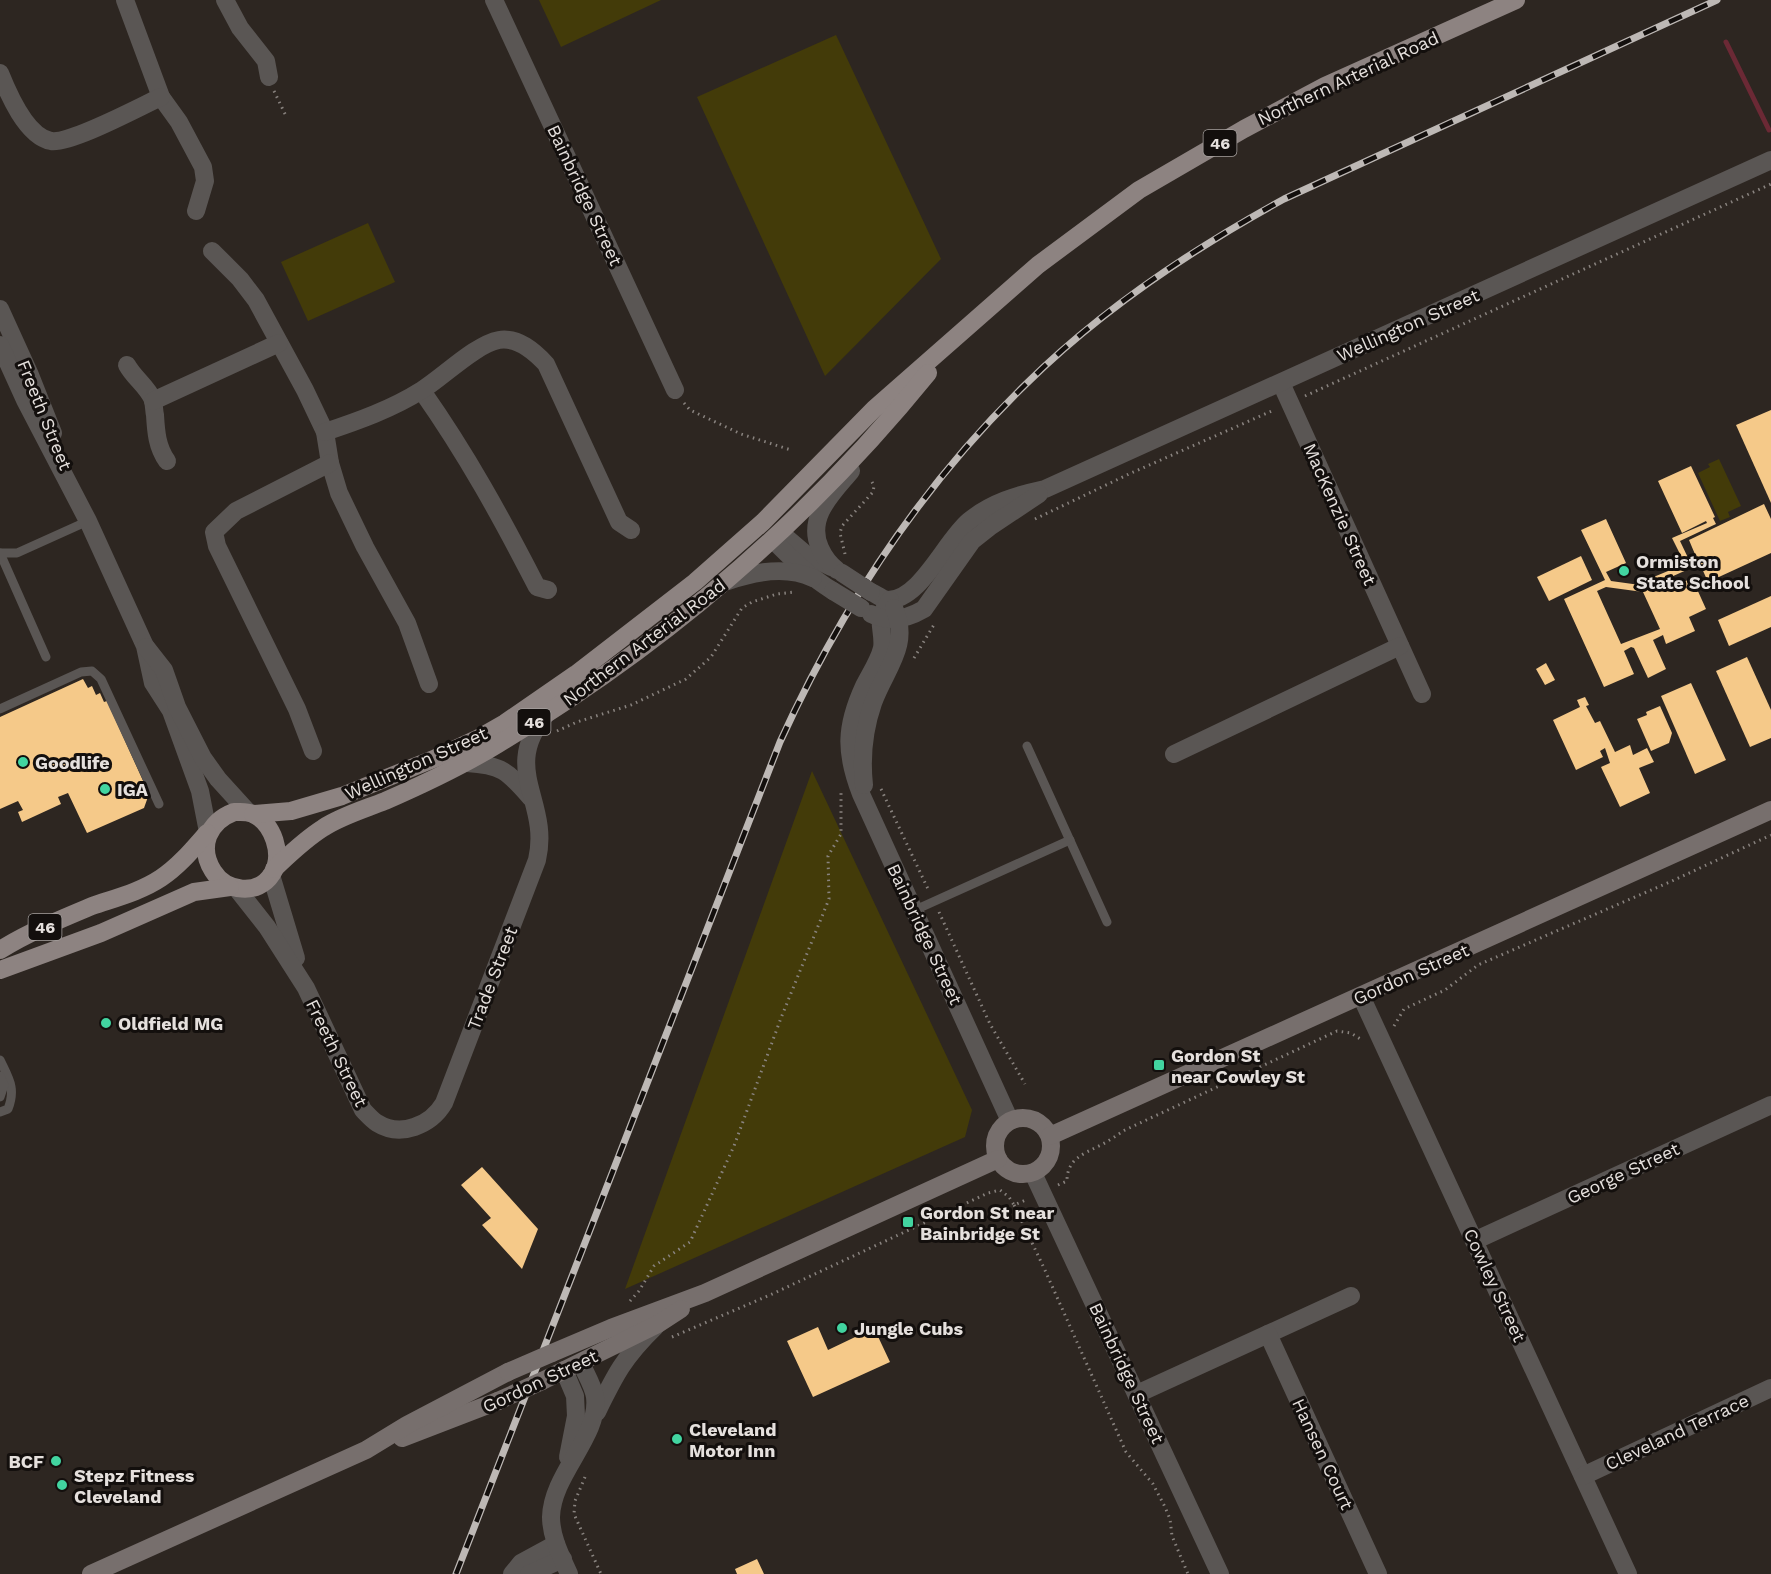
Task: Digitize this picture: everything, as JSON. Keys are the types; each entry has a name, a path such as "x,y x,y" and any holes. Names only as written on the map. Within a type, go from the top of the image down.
{"main road":[{"name":"Northern Arterial Road","path":"763,522 874,409 1038,265 1139,190 1244,129 1325,86 1516,0"},
{"name":"Northern Arterial Road","path":"273,872 301,843 325,826 440,777 467,763 547,713 653,641 728,581 777,537 822,492 913,392 956,339"},
{"path":"763,522 777,537"},
{"name":"Wellington Street","path":"250,813 291,811 342,796 436,758 494,729 567,681 636,628 695,582 763,522"},
{"name":"46","path":"0,950 38,930 140,889 174,868 225,816 234,812 250,813"},
{"path":"250,813 265,824 274,839 277,856 273,872"},
{"path":"208,833 206,850 212,869 225,884 234,888"},
{"name":"46","path":"0,970 101,933 194,892 255,887 273,872"}],"street":[{"path":"125,0 161,98 179,122 203,166 205,181 196,211"},
{"path":"225,0 240,28 266,61 268,77"},
{"name":"Bainbridge Street","path":"495,0 675,390"},
{"path":"0,73 27,125 40,136 51,141 68,139 161,98"},
{"name":"Wellington Street","path":"890,600 906,594 922,582 952,539 977,516 1007,499 1045,489 1771,160"},
{"path":"212,251 240,279 256,300 306,390 325,432 330,463 339,494 407,623 429,684"},
{"name":"Freeth Street","path":"2,318 37,392 88,521 145,646 153,683 171,711 200,790 208,833"},
{"path":"325,432 362,419 422,391 486,345 500,340 514,341 532,350 546,364 619,522 631,530"},
{"path":"153,401 279,344"},
{"name":"Freeth Street","path":"0,345 25,400 88,521"},
{"path":"127,365 132,375 139,380 153,401 160,453 166,461"},
{"name":"MacKenzie Street","path":"1281,383 1422,694"},
{"path":"422,391 457,440 496,506 537,587 548,590"},
{"path":"890,600 871,592 843,569 825,559 819,546 816,525 821,510 913,392"},
{"path":"313,751 297,709 217,546 214,532 236,511 330,463"},
{"name":"Wellington Street","path":"777,537 793,561 813,578 880,618 899,619 913,616 924,609 972,541 991,525 1035,498 1045,489"},
{"path":"777,537 808,556 843,569"},
{"path":"728,581 745,575 777,571 792,572 813,578"},
{"path":"880,618 890,600"},
{"path":"890,600 899,619"},
{"name":"Bainbridge Street","path":"880,618 883,638 881,651 860,696 848,743 852,772 1010,1121"},
{"name":"Bainbridge Street","path":"869,813 862,770 864,740 873,702 896,655 899,619"},
{"name":"Freeth Street","path":"145,646 164,670 177,707 203,758 218,779 250,813"},
{"path":"1174,754 1400,646"},
{"name":"Trade Street","path":"403,1130 431,1119 444,1103 537,860 540,831 526,773 526,751 536,728 547,713"},
{"path":"467,763 485,764 503,770 534,802"},
{"name":"Gordon Street","path":"1050,1136 1771,810"},
{"name":"Freeth Street","path":"273,872 283,918 306,988 363,1110 377,1123 403,1130"},
{"name":"Freeth Street","path":"234,888 267,927 306,988"},
{"name":"Cowley Street","path":"1361,996 1628,1574"},
{"name":"George Street","path":"1474,1241 1771,1105"},
{"path":"1023,1117 1030,1118 1042,1125 1050,1136 1051,1154 1047,1162 1033,1173 1010,1171 998,1159 995,1152 996,1138 1004,1125 1010,1121 1023,1117"},
{"name":"Gordon Street","path":"91,1574 366,1449 508,1372 705,1293 998,1159"},
{"name":"Bainbridge Street","path":"1033,1173 1220,1574"},
{"name":"Gordon Street","path":"366,1449 426,1430 542,1381 658,1324 705,1293"},
{"path":"1137,1394 1351,1296"},
{"path":"563,1559 552,1530 551,1514 567,1468 615,1373 625,1358 658,1324"},
{"name":"Hansen Court","path":"1269,1334 1378,1574"},
{"path":"559,1350 595,1394 596,1409 593,1420"},
{"path":"567,1468 576,1416 572,1366"},
{"name":"Cleveland Terrace","path":"1583,1476 1771,1388"},
{"path":"512,1574 521,1563 563,1559"},
{"path":"529,1574 563,1559"}],"lane":[{"path":"46,657 0,553 17,553 88,521"},
{"path":"0,709 81,672 92,671 101,679 159,804"},
{"path":"1027,746 1107,922"},
{"path":"915,910 1070,840"},
{"path":"0,1060 11,1084 12,1097 8,1109 0,1112"},
{"path":"0,1076 4,1085 0,1098"}],"path":[{"path":"268,77 273,81 271,84 287,118"},
{"path":"1030,522 1129,474 1771,184"},
{"path":"675,390 690,410 741,434 791,450"},
{"path":"843,569 840,533 842,526 873,492 872,482"},
{"path":"552,734 567,726 631,705 680,683 707,662 736,615 747,604 777,594 800,592"},
{"path":"911,662 935,622"},
{"path":"625,1305 639,1291 654,1266 690,1242 734,1146 781,1018 829,899 828,856 841,834 842,802 839,782"},
{"path":"880,784 888,807 990,1024 1025,1084"},
{"path":"1389,1029 1394,1028 1404,1009 1444,990 1478,965 1672,881 1771,835"},
{"path":"1057,1186 1067,1181 1070,1166 1076,1157 1125,1130 1188,1100 1337,1031 1351,1033 1365,1041 1369,1039"},
{"path":"666,1342 689,1329 770,1295 988,1193 1000,1190 1009,1197 1049,1278 1126,1452 1153,1484 1165,1508 1170,1519 1172,1536 1188,1574"},
{"path":"1014,1206 1029,1199"},
{"path":"587,1472 575,1501 574,1514 601,1574"}],"shaded area":[{"path":"539,0 661,0 561,47"},
{"path":"836,35 941,259 825,376 697,97"},
{"path":"368,223 395,282 308,321 281,262"},
{"path":"1719,459 1741,506 1728,512 1730,517 1720,521 1698,473 1710,467 1708,464"},
{"path":"812,771 972,1110 965,1137 625,1289"}],"building":[{"path":"1771,410 1771,503 1736,425"},
{"path":"1691,466 1715,517 1713,518 1716,524 1680,541 1690,562 1697,559 1689,540 1764,504 1771,519 1771,553 1708,582 1700,564 1671,577 1675,586 1692,578 1706,609 1689,617 1695,631 1666,644 1663,635 1653,640 1666,669 1648,678 1634,648 1631,647 1624,651 1634,674 1604,687 1564,599 1605,580 1581,530 1606,519 1626,563 1606,572 1611,581 1640,585 1639,583 1685,564 1672,538 1707,523 1706,521 1682,533 1658,481","holes":["1606,587 1643,592 1660,629 1621,644 1597,591"]},
{"path":"1581,556 1592,580 1549,601 1537,577"},
{"path":"1771,596 1771,627 1729,646 1718,620"},
{"path":"1747,657 1771,710 1771,738 1750,747 1716,671"},
{"path":"1546,663 1555,680 1545,685 1536,669"},
{"path":"83,679 88,688 92,686 96,695 100,693 104,702 107,701 149,794 144,808 87,833 68,793 58,797 61,804 22,822 18,812 23,810 18,801 0,809 0,717"},
{"path":"1691,683 1726,760 1695,774 1661,696"},
{"path":"1585,697 1589,705 1586,706 1595,723 1600,721 1615,752 1630,745 1633,755 1647,748 1654,762 1639,768 1650,793 1620,807 1601,767 1610,763 1605,748 1600,751 1603,757 1576,770 1553,720 1580,707 1577,700"},
{"path":"1660,706 1672,733 1669,743 1651,751 1637,719"},
{"path":"482,1167 538,1229 522,1269 482,1225 491,1218 461,1185"},
{"path":"818,1327 828,1350 874,1328 890,1362 813,1397 787,1341"},
{"path":"757,1559 764,1574 737,1574 735,1569"}],"waterway":[{"path":"1726,42 1769,130"}],"railway":[{"path":"456,1574 780,742 803,693 857,598 886,552 952,464 1026,384 1085,331 1149,282 1215,239 1284,199 1717,0"}],"place":[{"name":"Ormiston State School","path":"1624,571"},
{"name":"Goodlife","path":"23,762"},
{"name":"IGA","path":"105,789"},
{"name":"Oldfield MG","path":"106,1023"},
{"name":"Gordon St near Cowley St","path":"1159,1065"},
{"name":"Gordon St near Bainbridge St","path":"908,1222"},
{"name":"Jungle Cubs","path":"842,1328"},
{"name":"Cleveland Motor Inn","path":"677,1439"},
{"name":"BCF","path":"56,1461"},
{"name":"Stepz Fitness Cleveland","path":"62,1485"}]}
